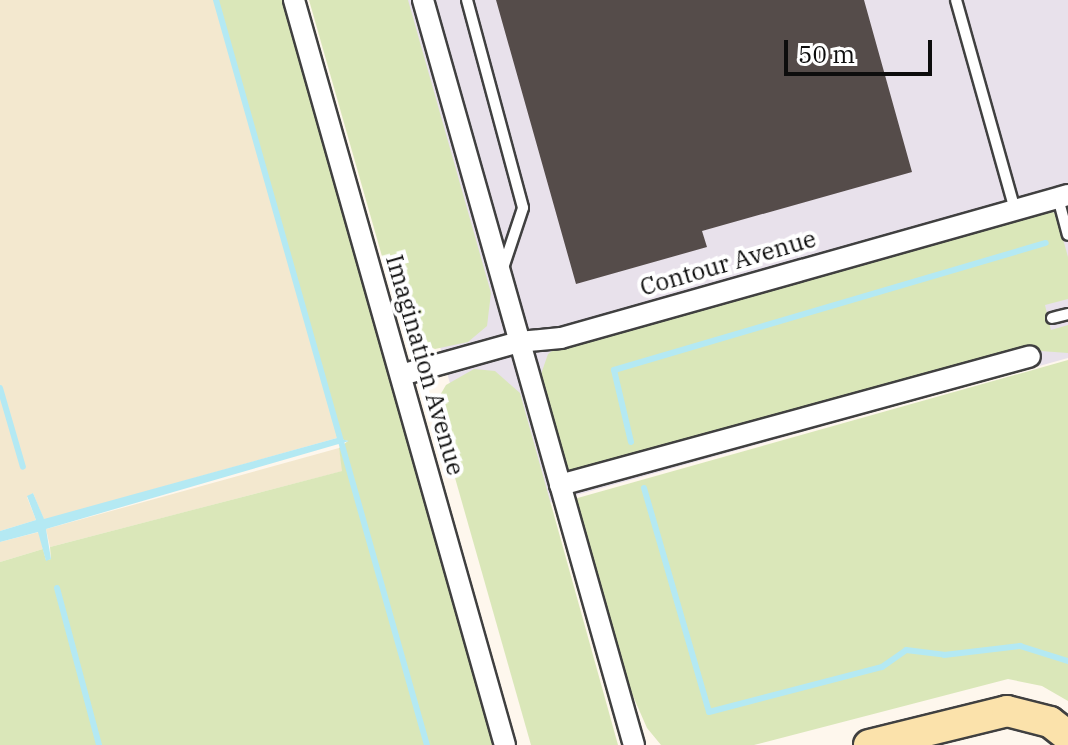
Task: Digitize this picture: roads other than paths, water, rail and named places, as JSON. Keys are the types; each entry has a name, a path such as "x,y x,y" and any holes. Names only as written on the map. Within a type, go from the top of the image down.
{"main road":[{"path":"869,745 1007,711 1050,722 1068,736"}],"street":[{"name":"Imagination Avenue","path":"294,0 505,745"},
{"path":"423,0 634,745"},
{"name":"Contour Avenue","path":"401,375 519,342 561,338 1063,197"},
{"path":"560,485 1030,356"}],"lane":[{"path":"467,0 523,208 501,273"},
{"path":"956,0 1015,210"},
{"path":"1063,197 1068,235"},
{"path":"1052,318 1068,314"}],"water":[{"path":"337,438 349,441 46,529 51,559 46,561 38,532 0,542 0,531 36,520 27,496 33,493 44,519"}],"waterway":[{"path":"216,0 427,745"},
{"path":"631,442 614,370 1046,243"},
{"path":"0,388 23,467"},
{"path":"644,488 709,712 882,667 906,650 944,655 1020,646 1068,661"},
{"path":"57,588 99,745"}]}
